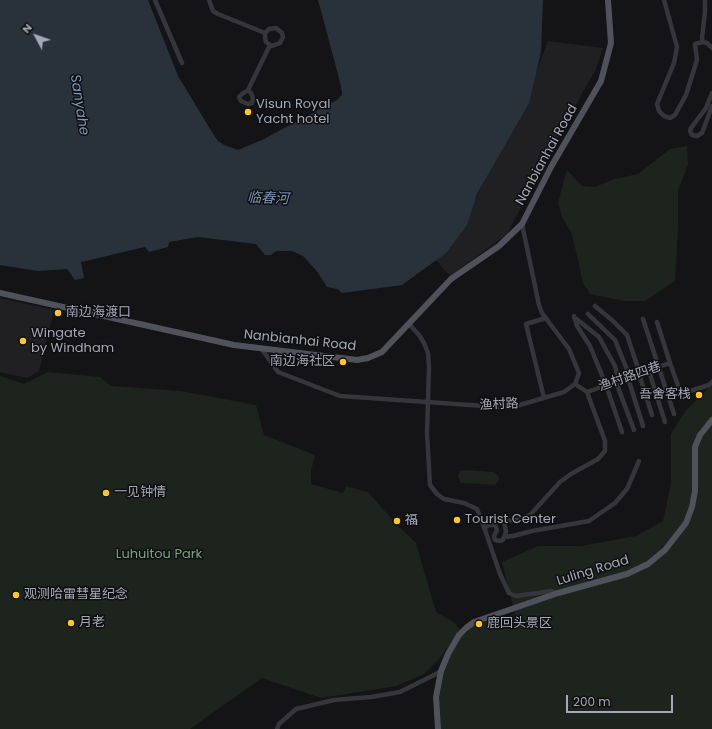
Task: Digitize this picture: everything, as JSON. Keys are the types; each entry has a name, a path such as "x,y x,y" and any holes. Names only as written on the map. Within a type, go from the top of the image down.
{"main road":[{"name":"Nanbianhai Road","path":"0,293 234,345 357,360 368,358 382,352 451,279 499,246 522,224 551,168 601,81 611,43 608,0"},
{"name":"Luling Road","path":"438,729 436,697 441,671 448,654 459,635 466,628 474,622 558,593 627,574 648,564 665,550 686,523 692,508 695,491 695,447 700,435 712,420"}],"street":[{"path":"155,0 182,63"},
{"path":"209,0 213,11 265,33"},
{"path":"664,0 677,47 674,63 657,104 659,111 664,116 670,118 676,115 686,95 698,60 694,44 703,42 707,43 712,48"},
{"path":"703,42 705,0"},
{"path":"273,27 276,28 283,37 280,43 270,45 266,42 264,37 265,33 273,27"},
{"path":"248,90 270,45"},
{"path":"712,93 706,108 691,128 690,131 692,135 697,136 702,132 712,106"},
{"path":"522,224 539,305 546,318 569,349 579,373 575,384"},
{"path":"595,306 627,335 652,415"},
{"path":"588,314 615,340 629,377 643,426"},
{"path":"622,432 606,385 590,346 577,326 574,316 599,337 605,346 615,366 618,381 634,430"},
{"path":"544,398 526,324 546,318"},
{"path":"643,319 674,414"},
{"path":"657,322 670,363"},
{"path":"408,324 419,335 428,352 427,433 430,485 437,494 444,499 464,503 476,509 500,574 509,593 516,596 551,591 558,593"},
{"name":"渔村路","path":"261,348 278,372 340,396 498,407 512,406 544,398 564,392 575,384"},
{"name":"渔村路四巷","path":"575,384 587,392 670,363 681,394 709,385 712,382"},
{"path":"649,371 665,422"},
{"path":"494,519 504,521 517,520 530,515 560,482 598,459 605,451 605,441 587,392"},
{"path":"504,537 588,521 615,503 627,489 639,461"},
{"path":"484,528 489,525 495,525 497,530 494,536 495,540 500,541 506,532 504,521"},
{"path":"277,729 279,724 296,709 334,700 371,697 400,692 441,671"}],"shaded area":[{"path":"548,41 603,48 596,69 562,129 507,234 450,276 435,259 459,231 522,108"},
{"name":"Wingate by Windham","path":"0,298 54,310 39,371 27,378 0,372"}],"green space":[{"path":"687,146 688,165 678,190 678,230 675,281 645,301 624,301 590,294 583,283 572,234 562,217 558,203 566,172 568,171 582,186 595,187 614,179 638,174 670,149"},
{"name":"Luhuitou Park","path":"48,372 100,377 111,386 181,391 256,405 264,435 315,455 311,471 311,484 343,493 346,486 368,492 397,525 416,543 436,612 455,623 460,630 440,658 424,674 396,686 321,698 262,678 190,729 0,729 0,376 24,384"},
{"path":"712,385 712,729 439,729 437,678 455,642 469,626 515,614 502,562 538,546 581,546 636,536 663,521 671,483 671,434 686,410"},
{"path":"460,471 494,472 499,477 499,480 495,485 463,483 460,482 458,476"}],"water":[{"path":"0,0 148,0 178,76 218,141 238,150 264,139 337,100 342,95 339,78 318,0 543,0 541,52 529,103 477,194 467,225 446,253 402,285 342,293 338,289 327,287 316,270 303,256 292,251 276,251 271,255 265,255 256,244 198,237 169,242 168,247 149,252 145,247 81,262 84,278 75,280 67,269 38,271 0,265"}],"place":[{"name":"Visun Royal Yacht hotel","path":"248,112"},
{"name":"南边海渡口","path":"58,313"},
{"name":"Wingate by Windham","path":"23,341"},
{"name":"南边海社区","path":"343,362"},
{"name":"吾舍客栈","path":"699,395"},
{"name":"一见钟情","path":"106,493"},
{"name":"Tourist Center","path":"457,520"},
{"name":"福","path":"397,521"},
{"name":"观测哈雷彗星纪念","path":"16,595"},
{"name":"月老","path":"71,623"},
{"name":"鹿回头景区","path":"479,624"}],"water label":[{"name":"Sanyahe","path":"79,105"},
{"name":"临春河","path":"268,199"}]}
